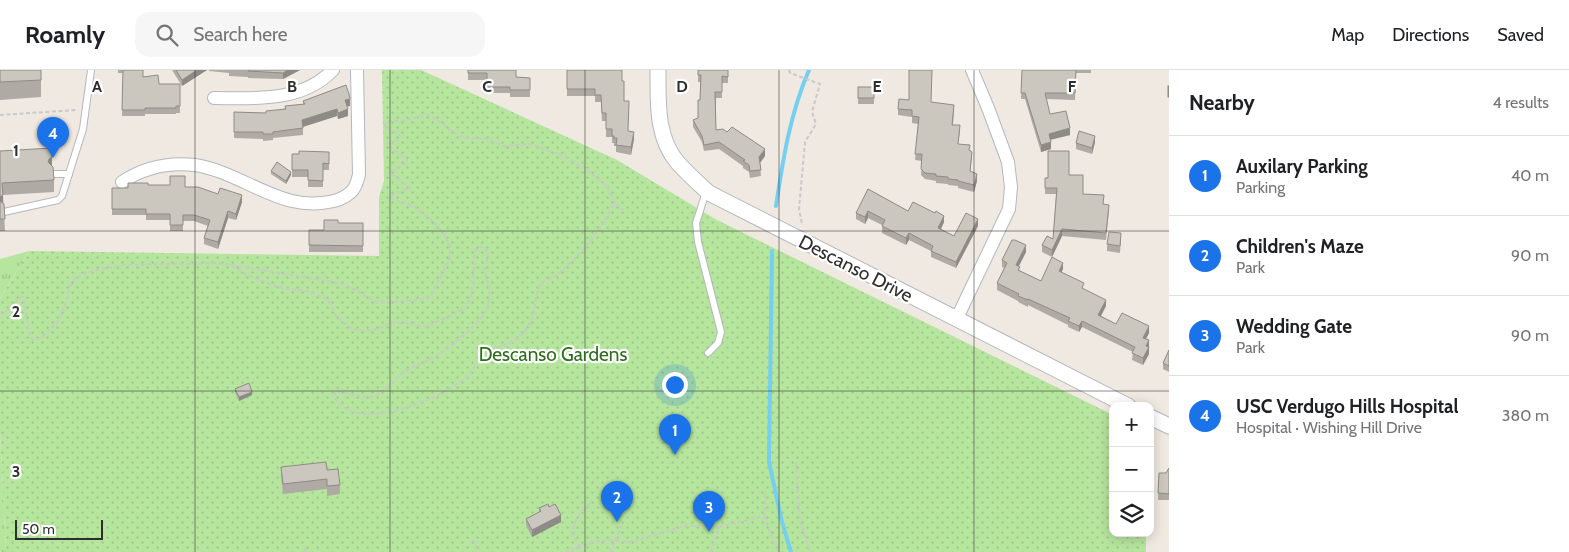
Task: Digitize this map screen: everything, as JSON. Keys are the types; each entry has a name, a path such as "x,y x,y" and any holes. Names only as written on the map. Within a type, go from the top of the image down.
{"street":[{"path":"214,98 280,97 313,85 333,70"},
{"path":"122,182 133,174 150,168 164,165 194,165 213,169 293,201 336,201 346,196 356,185 359,175 357,70"},
{"name":"Descanso Drive","path":"658,70 658,106 661,129 677,162 707,191 746,214 957,318 1120,402"},
{"path":"957,318 1009,209 1011,187 1008,162 972,70"},
{"path":"1154,419 1169,426"}],"lane":[{"path":"4,212 58,200 62,196 83,129 91,70"},
{"path":"53,174 69,174"},
{"path":"707,191 696,223 698,242 721,332 718,343 708,353"}],"path":[{"path":"789,70 790,73 820,84 812,112 816,124 805,142 799,209 802,224"},
{"path":"0,115 76,110"},
{"path":"0,315 23,297 26,302 30,338 33,340 40,338 57,324 70,286 75,279 85,273 125,265 220,263 344,284 378,303 427,299 432,294 450,258 450,247 446,237 434,222 413,206 390,198 390,196 410,188 392,174 392,170 407,163 407,160 389,146 389,144 399,139 400,135 385,127 390,121 402,121 428,115 438,120 454,133 465,138 486,139 504,146 530,144 563,156 585,168 607,187 614,202 623,210"},
{"path":"230,265 247,275 278,287 311,292 328,300 337,317 351,328 362,331 378,329 391,323 407,323 426,327 466,308 471,295 475,251 478,246 483,246 488,250 489,255 484,271 490,290 488,307 481,317 460,338 440,354 404,372 375,395 353,396 342,392 335,392 334,396 338,402 354,413 386,413 418,404 462,381 472,372 487,351 517,339 532,320 538,290 542,283 556,276 570,263 602,226 614,202"},
{"path":"796,463 800,522 810,552"},
{"path":"764,494 765,518 777,552"},
{"path":"582,552 572,530 577,517 591,502"},
{"path":"576,513 577,517"},
{"path":"565,552 593,542 616,540 630,542 684,526 719,528 753,517 765,518"},
{"path":"610,552 610,548 616,540 622,525"},
{"path":"711,552 719,528"},
{"path":"472,540 478,552"},
{"path":"305,552 306,547"}],"green space":[{"name":"Descanso Gardens","path":"382,70 421,70 617,160 717,220 1109,413 1109,537 1146,537 1146,552 6,552 0,432 0,299 29,251 379,256 379,197 384,181"},
{"path":"29,251 1,297 0,299 0,259"},
{"path":"0,432 6,552 0,552"}],"building":[{"path":"0,70 41,70 41,80 0,82"},
{"path":"123,70 143,70 143,77 158,75 159,84 180,84 180,106 176,106 176,108 122,110"},
{"path":"176,70 197,70 182,80"},
{"path":"249,70 288,70 283,73"},
{"path":"468,70 516,70 516,77 530,78 530,90 510,90 510,87 487,87 487,73 468,73"},
{"path":"567,70 622,70 624,101 629,101 628,131 634,132 631,147 616,145 617,138 612,136 612,129 606,129 606,113 602,113 601,95 595,95 595,89 567,89"},
{"path":"698,70 728,70 728,77 722,76 722,92 715,92 716,130 723,129 727,132 732,127 765,149 759,157 761,170 750,171 749,165 743,161 745,160 719,142 704,145 702,136 693,120 698,118 698,100 700,100 701,75 698,75"},
{"path":"909,70 932,70 931,102 954,105 952,125 960,125 958,144 970,145 969,150 972,152 970,171 977,174 974,185 948,179 948,177 936,176 936,174 925,173 921,169 922,154 915,154 919,117 912,116 912,110 898,109 899,99 909,100"},
{"path":"1022,70 1076,70 1075,93 1045,93 1050,114 1066,111 1070,128 1049,134 1051,142 1041,145 1025,93 1021,93"},
{"path":"346,85 350,99 345,100 348,109 338,113 337,109 302,120 303,128 273,132 273,134 234,132 234,112 266,113 266,111 286,109 285,106 305,104 303,101"},
{"path":"858,87 874,87 874,98 858,98"},
{"path":"1079,131 1095,136 1092,148 1076,143"},
{"path":"52,148 52,157 48,162 53,167 54,180 2,183 3,195 0,197 0,151"},
{"path":"299,151 329,152 329,164 323,163 323,181 308,180 308,170 292,170 292,154 299,154"},
{"path":"1048,151 1069,151 1069,175 1083,175 1083,194 1104,195 1103,204 1109,205 1106,233 1062,229 1052,250 1042,245 1047,236 1053,239 1057,188 1045,188 1045,178 1048,178"},
{"path":"277,162 291,172 286,181 271,171"},
{"path":"170,176 185,176 185,187 198,187 218,194 220,188 242,195 236,214 228,211 218,242 204,238 210,220 194,215 183,215 183,225 170,225 170,214 146,214 146,209 112,209 112,188 128,188 128,183 170,185"},
{"path":"868,189 908,211 913,202 935,213 936,211 944,216 938,228 954,236 966,213 978,219 956,262 931,251 933,246 909,233 906,238 882,226 885,220 868,211 865,217 856,213"},
{"path":"0,201 4,204 5,219 0,219"},
{"path":"324,220 338,220 338,223 363,223 363,246 309,245 309,230 324,230"},
{"path":"1109,232 1121,233 1120,246 1107,244"},
{"path":"1012,240 1026,245 1016,265 1020,267 1018,270 1041,281 1052,257 1063,263 1059,271 1084,283 1082,288 1106,300 1098,315 1116,324 1122,313 1149,326 1143,338 1149,340 1146,346 1149,347 1143,358 1132,353 1135,347 1082,321 1079,326 1068,321 1070,318 1018,296 1019,294 997,283 1007,263 1002,260"},
{"path":"1169,350 1169,366 1163,363"},
{"path":"249,383 252,392 239,397 235,389"},
{"path":"326,462 327,470 338,469 340,485 327,486 327,479 283,484 281,467"},
{"path":"1169,468 1169,494 1158,493 1159,473 1166,473"},
{"path":"548,504 549,507 555,504 561,515 532,530 526,519 541,511 539,508"}],"waterway":[{"path":"776,206 792,120 809,70"},
{"path":"772,251 769,462 782,522 791,552"}],"place":[{"name":"USC Verdugo Hills Hospital","path":"53,158"},
{"name":"Auxilary Parking","path":"675,455"},
{"name":"Children's Maze","path":"617,522"},
{"name":"Wedding Gate","path":"709,532"}]}
